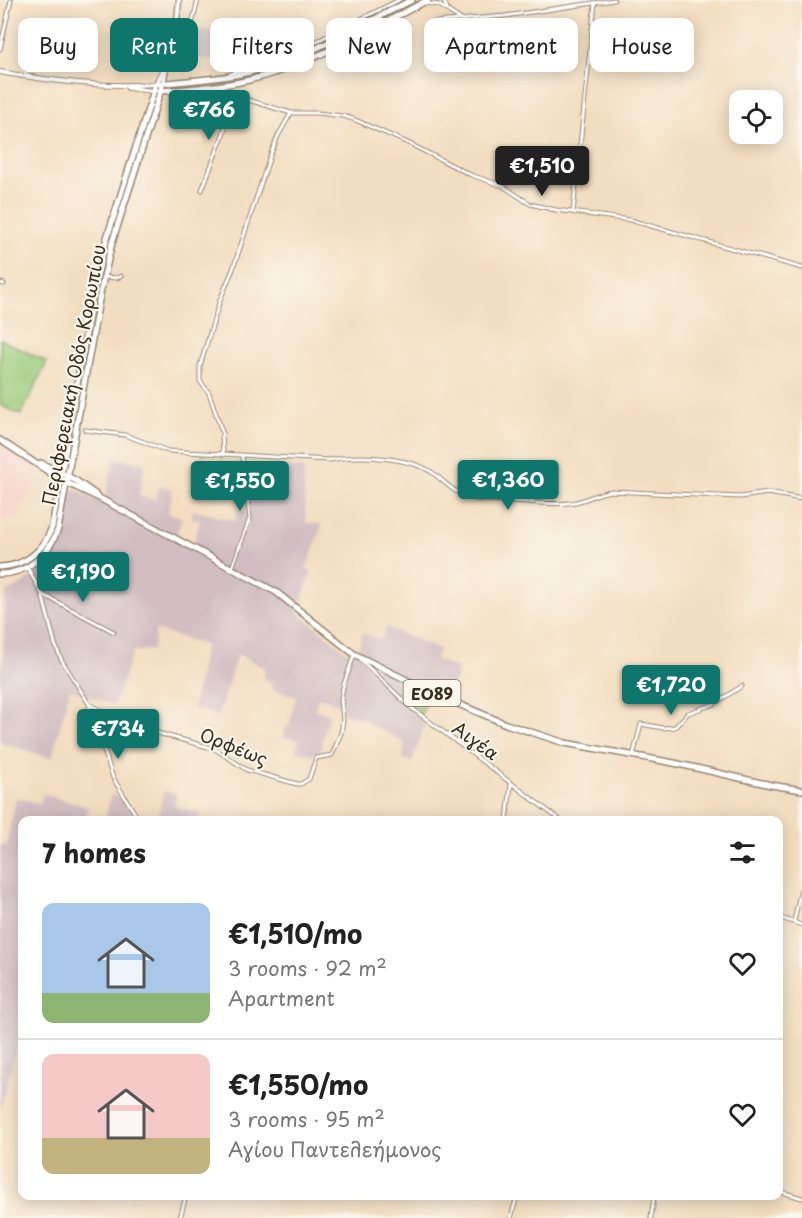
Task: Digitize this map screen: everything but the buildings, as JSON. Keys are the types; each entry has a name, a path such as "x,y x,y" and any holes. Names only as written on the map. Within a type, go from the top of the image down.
{"main road":[{"path":"178,18 179,0"},
{"path":"163,72 160,83 227,77 263,69 293,58 412,0"},
{"path":"154,91 240,82 276,72 315,56 428,0"},
{"name":"Περιφερειακή Οδός Κορωπίου","path":"0,574 15,573 27,567 44,554 56,536 104,277 112,243 157,104 161,90 160,83"},
{"name":"Περιφερειακή Οδός Κορωπίου","path":"0,567 13,566 35,554 47,539 52,527 94,288 106,241 154,91 160,83"},
{"path":"157,104 170,90"},
{"name":"ΕΟ89","path":"0,440 61,480 68,480"},
{"name":"ΕΟ89","path":"31,459 62,473 68,480 101,499 291,602 354,654 437,695 517,728 565,743 802,790"},
{"path":"0,560 13,566"},
{"path":"0,579 7,574"}],"street":[{"path":"0,49 10,0"},
{"path":"194,18 198,0"},
{"path":"227,77 232,72 303,48 399,0"},
{"path":"443,0 448,10"},
{"path":"475,18 505,16 614,0"},
{"path":"573,212 595,2"},
{"path":"422,3 440,4 459,18"},
{"path":"0,72 154,91"},
{"path":"124,87 160,83"},
{"path":"186,88 188,94 215,90 291,113 343,116 408,143 471,175 502,186 530,204 630,220 802,268"},
{"path":"202,190 224,132 232,96"},
{"path":"223,455 222,432 209,393 200,381 200,366 220,300 233,269 270,156 291,113"},
{"path":"104,277 115,279 121,276"},
{"path":"85,430 139,438 168,451 242,457 377,459 412,464 422,467 460,494 482,499 578,502 611,491 740,497 768,493 802,499"},
{"path":"232,568 250,518 242,457"},
{"path":"27,567 42,594 61,659 89,704 113,778 137,816"},
{"path":"42,594 114,632"},
{"name":"Ορφέως","path":"89,704 113,717 154,732 215,749 247,770 301,784 309,779 316,758 332,755 341,733 343,720 340,699 354,654"},
{"name":"Αιγέα","path":"354,654 409,706 555,816"},
{"path":"633,756 641,724 663,728 675,727 688,713 714,704 742,686"},
{"path":"507,816 511,783"},
{"path":"794,921 801,889"},
{"path":"783,918 802,925"},
{"path":"783,1192 802,1198"},
{"path":"180,1218 185,1200"},
{"path":"511,1218 516,1200"},
{"path":"651,1218 653,1200"}],"shaded area":[{"path":"198,29 210,30 210,60 198,58"},
{"path":"0,444 39,470 19,517 0,519"},
{"path":"114,458 145,464 139,496 156,500 159,486 173,489 168,513 182,517 176,536 193,545 200,520 191,518 193,510 235,521 239,507 247,509 245,490 259,492 260,465 303,468 306,523 321,524 321,529 306,569 312,571 297,612 351,655 358,650 362,633 381,640 386,627 439,649 435,660 459,669 448,698 412,683 403,703 425,723 412,762 403,759 405,742 369,724 369,721 344,713 338,704 318,697 315,710 329,714 319,754 296,751 299,740 283,737 286,726 289,726 296,697 271,689 273,682 263,679 265,668 237,654 218,716 193,708 205,645 156,630 153,650 133,651 114,705 70,689 52,758 0,743 0,671 3,657 6,592 23,584 43,566 63,531 68,491 75,489 104,503"},
{"path":"164,791 177,794 174,806 200,813 199,816 158,816"},
{"path":"43,794 88,807 86,816 18,816 18,1042 0,1109 0,845 6,846 16,798 40,803"},
{"path":"111,795 123,798 134,816 106,816"}],"green space":[{"path":"0,339 47,362 21,415 0,405"},
{"path":"411,685 430,694 421,714 405,700"}]}
